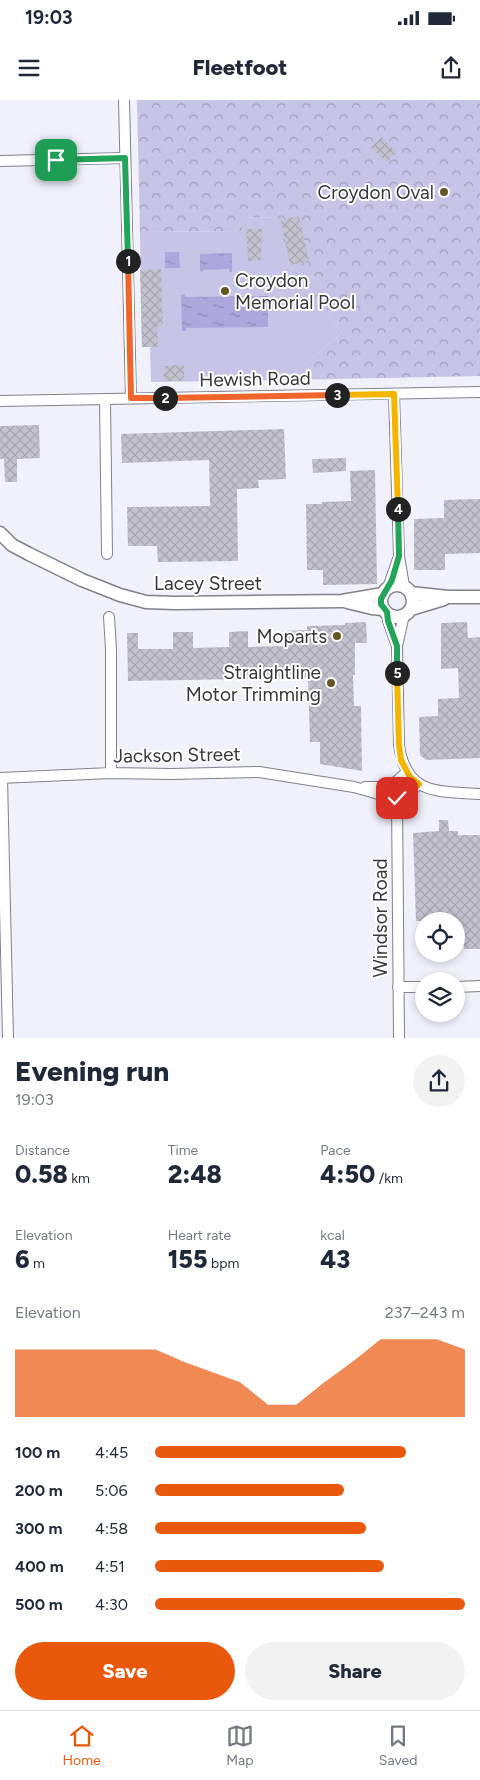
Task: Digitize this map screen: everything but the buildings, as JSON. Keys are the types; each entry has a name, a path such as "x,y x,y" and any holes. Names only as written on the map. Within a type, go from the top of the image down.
{"street":[{"path":"124,100 131,398"},
{"path":"0,161 125,158"},
{"name":"Hewish Road","path":"0,401 480,392"},
{"path":"394,394 399,556 407,590 413,601 407,612 397,646 401,760 407,772 419,784 429,789 480,794"},
{"path":"106,398 107,554"},
{"name":"Lacey Street","path":"0,533 20,549 82,580 120,595 146,602 175,604 342,601 385,591"},
{"path":"397,646 381,604 399,556"},
{"path":"385,591 396,585 407,590 448,597 480,597"},
{"path":"385,611 395,616 448,597"},
{"name":"Lacey Street","path":"342,601 385,611"},
{"path":"109,617 111,649 111,773"},
{"name":"Jackson Street","path":"1,778 111,773 259,772 354,787"},
{"path":"354,787 390,787 407,772"},
{"path":"1,778 8,1038"},
{"path":"354,787 397,798 405,796 419,784"},
{"name":"Windsor Road","path":"397,798 399,1037"},
{"path":"465,986 480,986"},
{"path":"398,987 415,987"},
{"path":"390,1038 399,1037"}],"green space":[{"path":"137,100 480,100 480,376 286,380 342,333 289,265 278,217 242,218 242,231 140,232"},
{"name":"Croydon Memorial Pool","path":"279,217 289,265 342,333 286,380 151,382 150,347 142,347 140,232 242,231 242,218"}],"water":[{"path":"165,252 179,252 180,268 165,268"},
{"path":"232,253 232,272 229,272 229,269 200,271 200,254"},
{"path":"185,294 185,297 268,296 268,327 186,328 186,331 182,331 181,295"}],"place":[{"name":"Croydon Oval","path":"444,192"},
{"name":"Croydon Memorial Pool","path":"225,291"},
{"name":"Moparts","path":"337,636"},
{"name":"Straightline Motor Trimming","path":"331,683"}],"route":[{"path":"56,160 125,158 131,398 394,394 399,556 392,580 383,594 381,604 387,612 388,621 397,646 401,760 410,777 419,784 405,796 397,798"}]}
